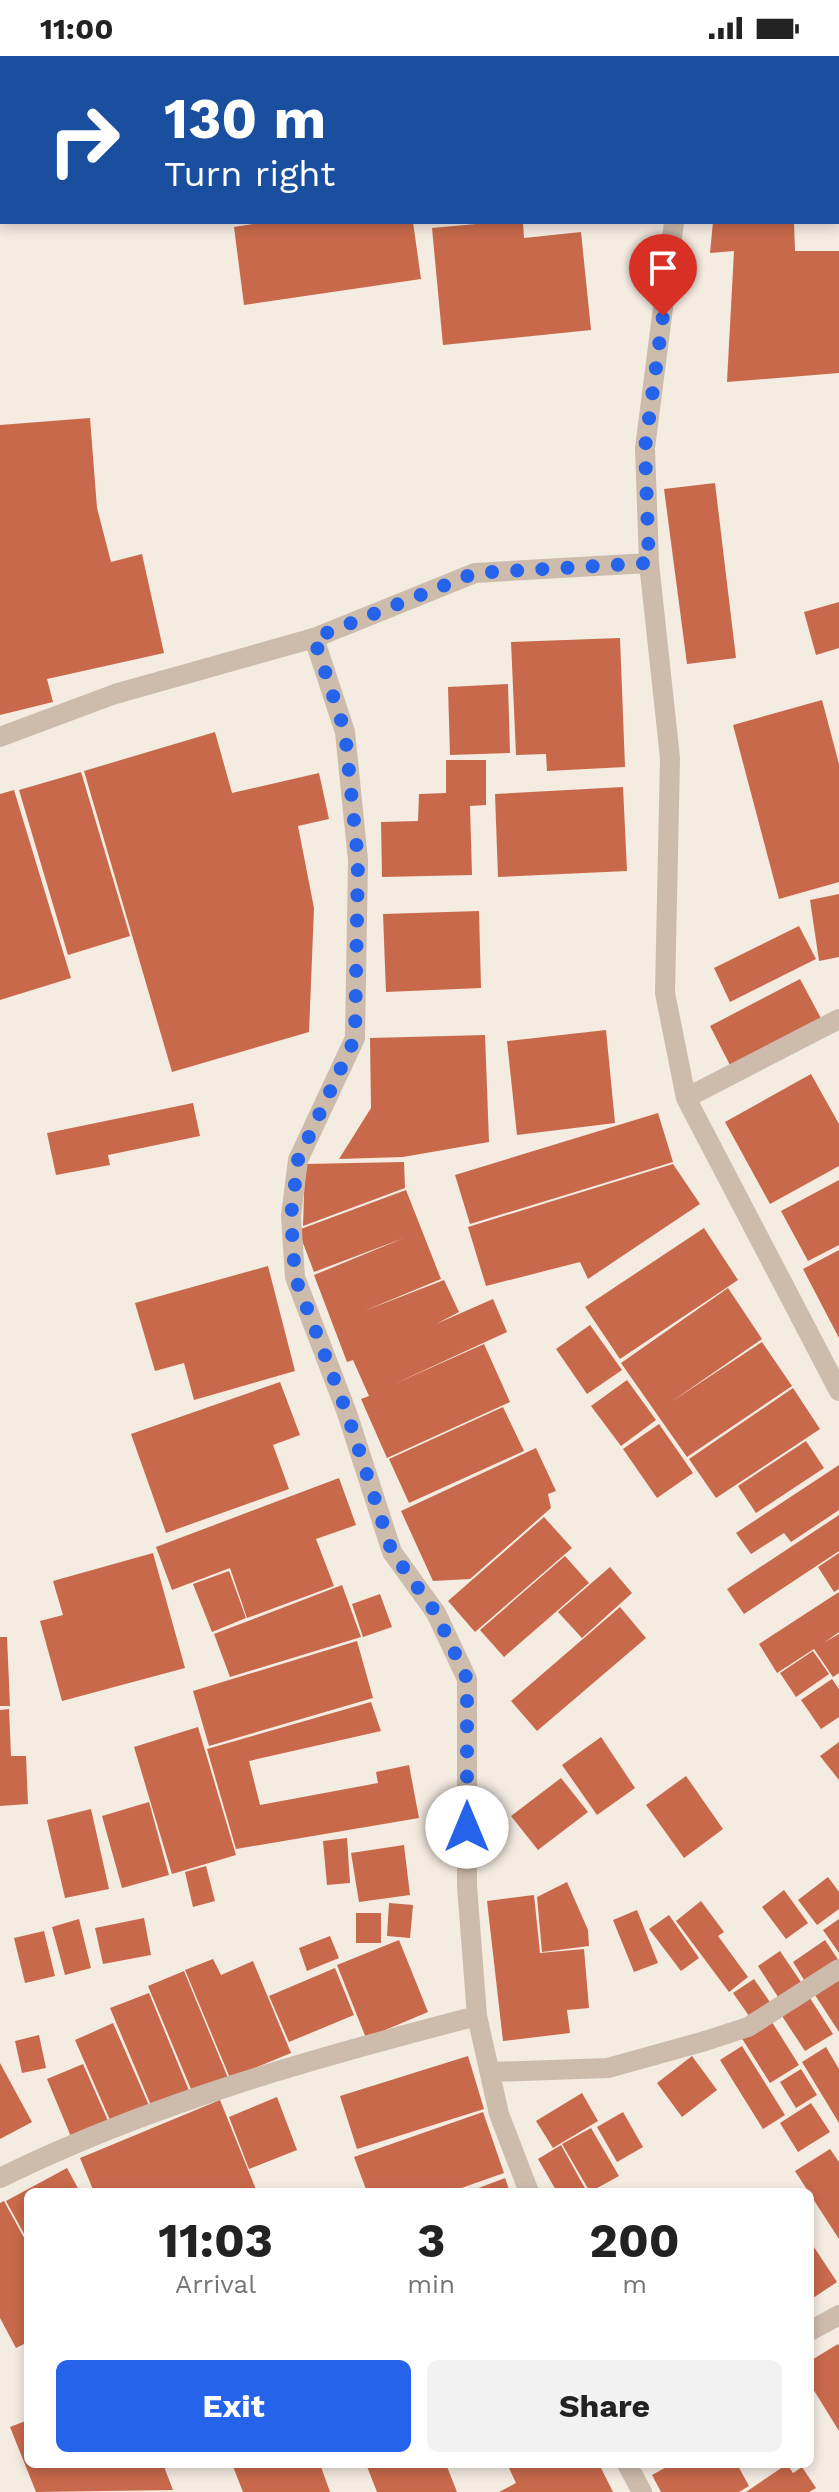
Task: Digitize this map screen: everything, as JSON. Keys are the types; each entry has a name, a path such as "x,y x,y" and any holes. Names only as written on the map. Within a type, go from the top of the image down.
{"street":[{"path":"674,224 645,448 649,563 670,758 665,993 686,1098 839,1391"},
{"path":"0,737 115,694 314,638 475,573 649,563"},
{"path":"314,638 345,732 358,860 355,1038 298,1160 291,1216 295,1277 347,1413 392,1552 436,1613 467,1679 467,1886 477,2016 499,2114 527,2188"},
{"path":"686,1098 839,1019"},
{"path":"490,2072 608,2068 705,2041 748,2027 839,1969"},
{"path":"0,2178 48,2154 229,2084 477,2016"},
{"path":"814,2329 839,2315"},
{"path":"629,2468 642,2492"}],"building":[{"path":"253,224 413,224 421,279 244,305 234,227"},
{"path":"523,224 524,238 581,232 591,330 443,345 432,228"},
{"path":"713,224 794,224 795,251 839,251 839,373 727,382 734,251 710,253"},
{"path":"90,418 97,508 111,562 142,554 164,653 47,679 53,702 0,715 0,425"},
{"path":"715,483 736,658 687,664 664,489"},
{"path":"839,602 839,648 816,655 804,612"},
{"path":"620,638 625,767 547,771 546,754 516,755 511,642"},
{"path":"508,684 510,753 450,755 448,687"},
{"path":"822,700 839,764 839,882 779,899 733,725"},
{"path":"215,732 232,793 319,773 329,819 298,826 314,908 309,1032 172,1072 84,771"},
{"path":"446,760 486,760 486,805 470,806 472,875 382,877 381,822 418,821 419,794 446,793"},
{"path":"81,772 130,936 68,955 19,790"},
{"path":"623,787 627,871 498,877 495,794"},
{"path":"14,790 71,978 0,1000 0,794"},
{"path":"839,894 839,957 819,961 810,900"},
{"path":"479,911 481,988 386,992 383,914"},
{"path":"799,926 816,959 730,1002 714,968"},
{"path":"800,979 823,1022 732,1069 710,1026"},
{"path":"606,1030 615,1123 517,1135 507,1041"},
{"path":"485,1035 489,1142 403,1157 339,1159 371,1108 370,1038"},
{"path":"811,1074 839,1124 839,1166 770,1204 725,1122"},
{"path":"193,1103 200,1136 108,1155 110,1165 56,1175 47,1133"},
{"path":"658,1113 673,1162 470,1224 455,1175"},
{"path":"404,1162 405,1188 303,1226 305,1164"},
{"path":"673,1164 700,1204 588,1279 580,1262 486,1286 468,1227"},
{"path":"839,1180 839,1245 808,1261 781,1211"},
{"path":"406,1190 441,1279 364,1311 444,1280 459,1312 436,1324 493,1299 507,1332 392,1385 484,1344 510,1402 387,1458 361,1399 369,1396 353,1360 347,1362 314,1275 404,1238 314,1272 298,1230"},
{"path":"704,1228 738,1280 620,1359 585,1307"},
{"path":"839,1250 839,1338 803,1269"},
{"path":"268,1266 295,1371 194,1400 184,1363 155,1371 135,1303"},
{"path":"728,1288 762,1339 671,1402 762,1342 792,1386 687,1457 621,1363"},
{"path":"590,1325 622,1370 587,1394 556,1349"},
{"path":"627,1380 656,1420 621,1446 591,1406"},
{"path":"280,1382 300,1435 273,1445 289,1489 166,1533 131,1434"},
{"path":"793,1388 820,1429 716,1498 689,1459"},
{"path":"503,1407 524,1451 409,1503 389,1459"},
{"path":"659,1424 693,1473 657,1498 623,1449"},
{"path":"806,1441 824,1468 756,1513 738,1486"},
{"path":"536,1448 556,1491 548,1494 551,1508 470,1579 433,1581 401,1511"},
{"path":"839,1465 839,1510 791,1542 784,1533 751,1554 736,1533"},
{"path":"339,1478 356,1525 316,1539 334,1586 247,1618 230,1568 172,1590 156,1547"},
{"path":"839,1515 839,1551 744,1614 727,1589"},
{"path":"544,1517 572,1548 475,1632 448,1601"},
{"path":"153,1553 185,1668 62,1701 40,1621 63,1615 53,1581"},
{"path":"839,1553 839,1589 834,1592 818,1567"},
{"path":"565,1556 589,1583 504,1657 480,1630"},
{"path":"610,1567 632,1593 582,1638 558,1612"},
{"path":"229,1571 246,1618 212,1632 193,1584"},
{"path":"342,1585 361,1637 230,1677 214,1634"},
{"path":"839,1592 839,1632 825,1642 839,1634 839,1673 833,1677 814,1649 777,1673 759,1644"},
{"path":"380,1594 392,1627 363,1637 352,1604"},
{"path":"620,1607 646,1638 537,1731 511,1701"},
{"path":"0,1637 7,1637 10,1706 0,1706"},
{"path":"357,1641 373,1698 209,1746 193,1691"},
{"path":"813,1651 829,1674 796,1697 780,1673"},
{"path":"832,1679 839,1689 839,1717 821,1729 801,1700"},
{"path":"371,1702 381,1731 249,1761 260,1805 378,1783 376,1772 409,1765 419,1818 236,1849 207,1749"},
{"path":"9,1709 11,1756 26,1756 28,1804 0,1806 0,1710"},
{"path":"198,1727 236,1855 172,1874 134,1747"},
{"path":"601,1737 635,1788 597,1815 562,1765"},
{"path":"839,1742 839,1780 820,1756"},
{"path":"686,1776 723,1829 684,1858 646,1805"},
{"path":"561,1778 588,1812 538,1850 511,1816"},
{"path":"149,1802 169,1875 122,1888 102,1816"},
{"path":"91,1809 109,1889 65,1898 47,1820"},
{"path":"347,1838 350,1883 327,1885 323,1841"},
{"path":"404,1845 410,1895 359,1902 351,1853"},
{"path":"206,1866 215,1901 193,1907 185,1872"},
{"path":"828,1877 839,1892 839,1909 817,1925 798,1900"},
{"path":"567,1882 588,1930 589,1946 542,1952 537,1897"},
{"path":"784,1890 808,1923 786,1939 762,1907"},
{"path":"534,1895 540,1953 584,1949 589,2008 567,2010 570,2033 503,2041 487,1901"},
{"path":"701,1901 724,1932 718,1936 748,1977 729,1992 676,1921"},
{"path":"389,1903 413,1905 410,1938 387,1936"},
{"path":"637,1910 658,1963 634,1972 613,1920"},
{"path":"356,1913 381,1913 381,1943 356,1943"},
{"path":"669,1915 699,1958 681,1971 649,1929"},
{"path":"144,1918 151,1955 103,1964 95,1928"},
{"path":"79,1919 91,1968 65,1975 52,1927"},
{"path":"839,1919 839,1953 823,1930"},
{"path":"44,1931 55,1976 25,1983 14,1938"},
{"path":"330,1936 339,1958 307,1971 299,1948"},
{"path":"399,1940 428,2012 366,2038 337,1965"},
{"path":"825,1940 839,1961 806,1983 793,1962"},
{"path":"780,1951 805,1988 782,2003 758,1966"},
{"path":"213,1959 221,1975 253,1961 291,2053 230,2078 185,1970"},
{"path":"335,1968 354,2015 289,2042 269,1996"},
{"path":"184,1971 228,2078 193,2094 148,1986"},
{"path":"839,1975 839,2032 813,1992"},
{"path":"754,1979 774,2008 754,2023 733,1993"},
{"path":"149,1993 190,2093 153,2110 110,2008"},
{"path":"808,1995 833,2034 805,2051 780,2013"},
{"path":"770,2019 799,2065 770,2083 741,2037"},
{"path":"113,2023 151,2110 113,2127 75,2040"},
{"path":"39,2035 46,2068 22,2073 15,2041"},
{"path":"742,2046 785,2115 763,2129 720,2060"},
{"path":"826,2047 839,2069 839,2123 802,2062"},
{"path":"468,2056 484,2109 357,2149 340,2096"},
{"path":"692,2056 717,2090 682,2117 657,2083"},
{"path":"0,2063 32,2122 0,2139"},
{"path":"83,2064 109,2123 72,2139 47,2079"},
{"path":"801,2069 817,2095 796,2108 780,2082"},
{"path":"582,2093 598,2121 553,2148 536,2121"},
{"path":"277,2097 297,2150 249,2169 229,2117"},
{"path":"220,2100 255,2188 92,2188 80,2158"},
{"path":"811,2103 830,2132 798,2152 780,2123"},
{"path":"483,2112 504,2173 461,2188 366,2188 354,2157"},
{"path":"623,2112 643,2147 617,2162 597,2127"},
{"path":"591,2128 619,2176 597,2188 588,2188 562,2144"},
{"path":"561,2145 585,2188 555,2188 538,2159"},
{"path":"830,2149 839,2162 839,2239 814,2200 814,2188 806,2188 795,2171"},
{"path":"67,2168 78,2188 30,2188"},
{"path":"505,2178 509,2188 479,2188"},
{"path":"24,2191 24,2234 6,2201"},
{"path":"4,2201 24,2238 24,2344 16,2348 0,2318 0,2203"},
{"path":"814,2247 837,2282 814,2297"},
{"path":"838,2344 839,2431 814,2390 814,2359"},
{"path":"24,2422 24,2462 10,2427"},
{"path":"26,2468 165,2468 173,2490 36,2492"},
{"path":"234,2468 321,2468 330,2492 243,2492"},
{"path":"368,2468 448,2468 457,2492 377,2492"},
{"path":"509,2468 601,2468 613,2492 499,2492 516,2483"},
{"path":"665,2468 739,2468 749,2486 739,2492 661,2492 652,2475"},
{"path":"781,2468 790,2468 793,2473 803,2468 816,2488 809,2492 746,2492"}],"route":[{"path":"467,1827 467,1679 436,1613 392,1552 347,1413 295,1277 291,1216 298,1160 355,1038 358,860 345,732 314,638 475,573 649,563 645,448 663,316"}]}
